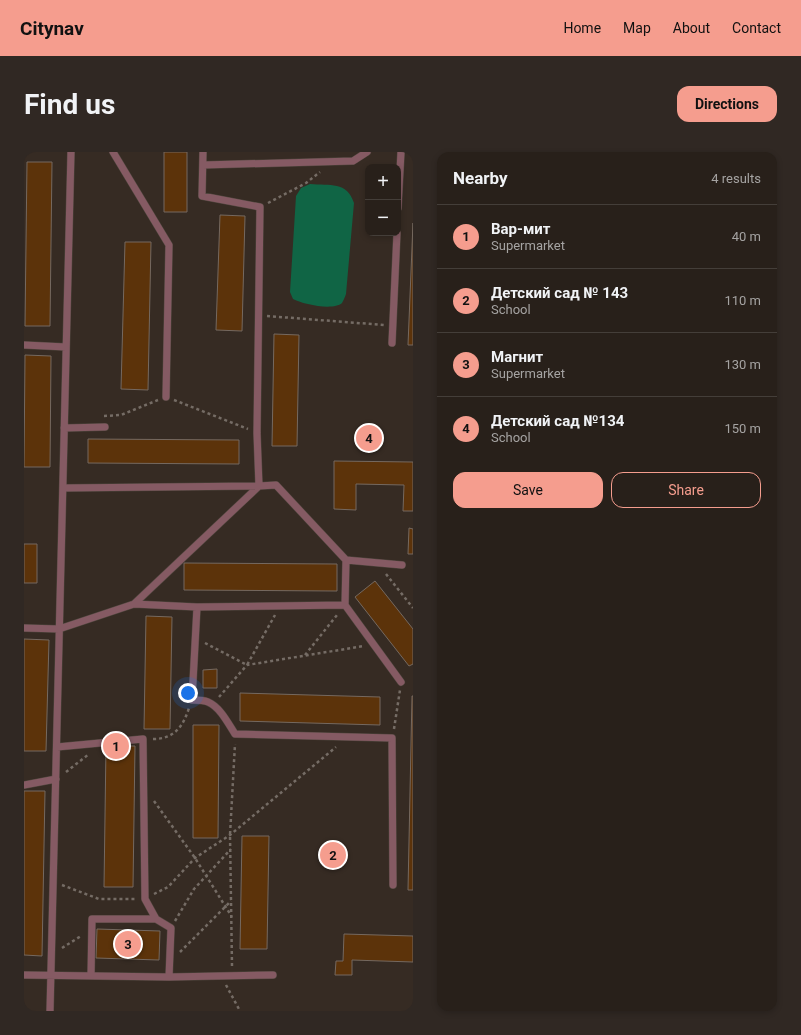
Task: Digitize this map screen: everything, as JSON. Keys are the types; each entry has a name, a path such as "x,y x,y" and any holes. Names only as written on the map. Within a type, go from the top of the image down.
{"lane":[{"path":"50,1011 71,152"},
{"path":"113,152 169,245 166,397"},
{"path":"134,604 259,486 257,433 260,207 202,196 203,152"},
{"path":"203,165 353,161 367,152"},
{"path":"398,200 401,152"},
{"path":"392,344 397,236"},
{"path":"24,345 66,347"},
{"path":"64,428 106,427"},
{"path":"63,488 276,485 346,560 402,565"},
{"path":"346,560 344,605 372,645 401,682"},
{"path":"24,628 59,629 134,604 197,607 344,605"},
{"path":"197,607 192,700 208,701 212,704 217,708 235,734 392,738 393,885"},
{"path":"56,747 143,739 145,899 156,919 171,928 169,977"},
{"path":"24,785 56,779"},
{"path":"91,976 92,919 156,919"},
{"path":"24,975 169,977 273,975"}],"path":[{"path":"260,207 306,183 333,162"},
{"path":"259,316 392,326"},
{"path":"100,416 121,415 166,397 257,433"},
{"path":"377,562 413,608"},
{"path":"304,656 344,605"},
{"path":"212,704 247,665 279,606"},
{"path":"196,638 247,665 372,645"},
{"path":"392,738 401,682"},
{"path":"143,739 162,739 173,735 184,723 192,700"},
{"path":"232,975 230,835 235,734"},
{"path":"54,882 99,899 145,899 168,887 195,858 230,835 349,736"},
{"path":"56,779 104,742"},
{"path":"144,786 195,858 232,917"},
{"path":"171,928 194,888 231,849"},
{"path":"169,964 232,900"},
{"path":"52,954 92,929"},
{"path":"220,975 238,1004 240,1011"}],"green space":[{"path":"310,184 331,185 342,188 351,196 354,203 346,294 342,303 338,305 325,307 303,303 293,299 290,292 296,196 301,188"}],"building":[{"path":"164,152 187,152 187,212 164,212"},
{"path":"27,162 52,162 50,326 25,326"},
{"path":"220,215 245,216 242,331 216,330"},
{"path":"413,223 413,345 408,345"},
{"path":"125,242 151,242 148,390 121,389"},
{"path":"274,334 299,335 297,446 272,446"},
{"path":"25,355 51,356 50,467 24,467"},
{"path":"88,439 239,440 239,464 88,463"},
{"path":"334,461 413,462 413,511 403,511 404,485 356,484 356,510 334,509"},
{"path":"409,528 413,529 413,554 408,554"},
{"path":"24,544 37,544 37,583 24,583"},
{"path":"184,563 337,564 337,591 184,590"},
{"path":"375,581 413,629 413,664 409,666 355,597"},
{"path":"146,616 172,617 170,729 144,729"},
{"path":"24,639 49,640 46,751 24,751"},
{"path":"217,669 217,688 203,688 203,670"},
{"path":"240,693 380,697 380,725 240,721"},
{"path":"412,696 413,890 408,890"},
{"path":"193,725 219,725 218,838 193,838"},
{"path":"106,746 135,746 133,887 104,887"},
{"path":"24,791 45,791 42,956 24,955"},
{"path":"242,836 269,836 267,949 240,949"},
{"path":"97,929 160,931 159,960 96,958"},
{"path":"344,934 413,936 413,962 352,960 352,975 335,975 336,961 343,961"}],"place":[{"name":"Детский сад №134","path":"369,438"},
{"name":"Вар-мит","path":"116,746"},
{"name":"Детский сад № 143","path":"333,855"},
{"name":"Магнит","path":"128,944"}]}
